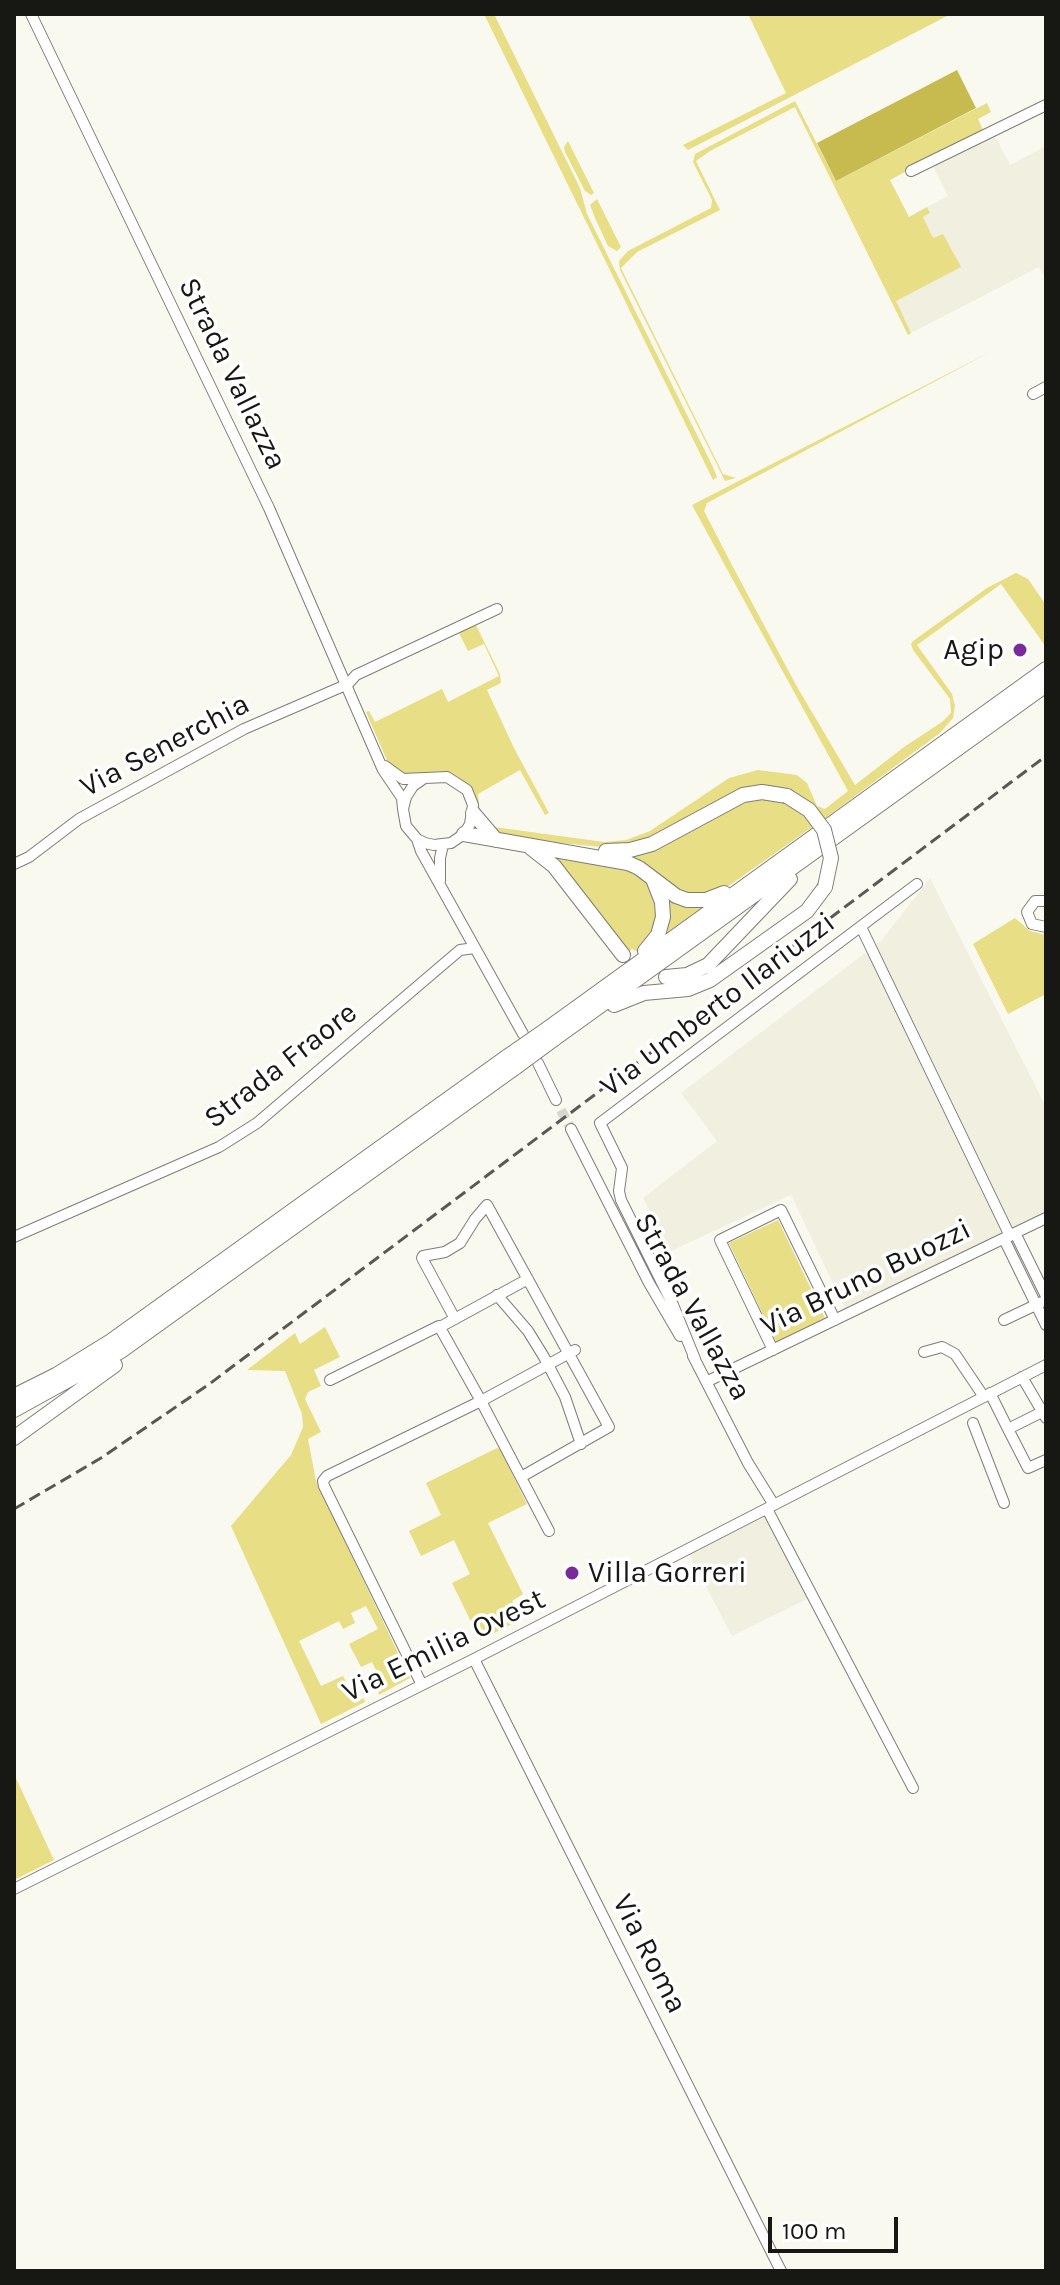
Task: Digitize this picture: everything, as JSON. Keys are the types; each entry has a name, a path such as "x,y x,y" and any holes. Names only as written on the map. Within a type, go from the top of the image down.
{"highway":[{"path":"572,1010 1046,669"},
{"path":"14,1396 56,1375 119,1336 811,854 1046,685"},
{"path":"522,845 630,850 657,841 738,797 762,792 787,796 809,810 826,834 831,863 825,887 807,911 710,980 688,989 649,992 628,998 550,1034"},
{"path":"473,813 496,840"},
{"path":"464,834 623,862 639,868 687,900 715,897 732,888 804,837 840,817"},
{"path":"522,845 551,862 623,955"},
{"path":"666,977 693,974 713,961 766,902 805,865 811,854"},
{"path":"550,1034 584,995 640,955 656,938 663,911 653,879"},
{"path":"14,1410 105,1362 512,1061"},
{"path":"14,1438 171,1325 205,1291"}],"street":[{"name":"Strada Vallazza","path":"31,14 240,445 348,684 383,770 402,798 406,826 417,839 523,1034"},
{"path":"911,171 1046,105"},
{"path":"1033,394 1046,387"},
{"name":"Via Senerchia","path":"14,864 29,857 79,819 244,729 348,684 356,675 497,609"},
{"path":"380,760 390,772 403,779 439,776 455,780 471,797 473,813 464,834 443,845 417,839"},
{"path":"403,809 409,791 423,779"},
{"path":"440,883 443,845"},
{"name":"Via Umberto Ilariuzzi","path":"695,1359 673,1305 621,1200 622,1168 600,1123 917,884"},
{"path":"1046,901 1035,901 1027,912 1032,924 1046,927"},
{"path":"861,927 1043,1300 1046,1325"},
{"name":"Strada Fraore","path":"14,1237 219,1147 257,1123 460,950 475,948"},
{"path":"538,1063 559,1105"},
{"name":"Strada Vallazza","path":"571,1129 649,1283 708,1381 771,1507 788,1550 913,1788"},
{"path":"455,1319 422,1258 458,1246 487,1205 572,1351 609,1427 521,1477"},
{"path":"773,1350 720,1240 781,1210 835,1320"},
{"name":"Via Bruno Buozzi","path":"708,1381 1046,1218"},
{"path":"330,1380 440,1327 528,1279"},
{"path":"497,1295 525,1328 548,1364 565,1397 581,1444"},
{"path":"1004,1320 1043,1300"},
{"path":"440,1327 549,1531"},
{"path":"924,1352 942,1347 955,1354 987,1395 1028,1468 1046,1460"},
{"path":"421,1683 330,1501 323,1481 327,1476 481,1401 572,1351"},
{"name":"Via Emilia Ovest","path":"14,1889 474,1659 1046,1365"},
{"path":"1008,1429 1042,1412 1022,1377"},
{"path":"973,1423 1004,1503"},
{"name":"Via Roma","path":"474,1659 781,2271"}],"shaded area":[{"path":"484,14 494,14 580,188 587,214 712,465 717,477 713,480"},
{"path":"748,14 951,14 688,150 683,145 786,93"},
{"path":"957,70 976,108 836,181 817,143"},
{"path":"795,101 836,181 987,103 991,112 978,119 983,130 890,180 909,217 927,207 930,213 923,217 933,238 943,234 961,267 896,301 911,333 908,335 795,107 696,161 720,210 637,252 621,268 723,474 736,478 725,481 620,270 619,261 628,251 711,208 712,200 693,162 695,154"},
{"path":"986,136 996,138 1010,165 1046,146 1046,280 1039,267 911,333 868,246 930,213 927,207 948,196 932,164"},
{"path":"568,141 594,193 591,195 585,191 565,152"},
{"path":"597,199 621,247 617,251 608,246 590,205"},
{"path":"992,351 707,503 704,511 796,685 855,785 951,713 950,699 913,650 913,641 987,588 1016,573 1028,579 1046,605 1046,647 1001,584 917,645 952,694 955,706 953,718 940,733 824,819 774,789 656,837 613,848 529,840 502,835 483,826 466,784 457,776 436,772 403,775 389,765 366,712 369,711 375,722 442,689 448,702 499,676 484,644 468,651 457,629 474,621 500,674 501,683 487,690 549,813 545,815 520,770 478,794 480,813 494,827 604,842 626,840 650,831 729,778 758,770 797,775 807,783 817,806 825,809 848,791 692,505"},
{"path":"753,798 785,801 815,825 720,892 687,895 630,857 732,805"},
{"path":"556,857 623,868 648,884 653,892 658,921 645,946 638,952 632,949 627,953"},
{"path":"930,878 1046,1107 1046,1213 846,1311 791,1195 671,1251 643,1198 717,1141 681,1093 881,941"},
{"path":"667,895 704,906 668,932"},
{"path":"1015,918 1030,931 1046,935 1046,994 1008,1014 973,944"},
{"path":"778,1220 825,1318 776,1342 729,1243"},
{"path":"325,1327 340,1357 314,1370 321,1386 308,1392 305,1399 321,1432 308,1439 316,1481 410,1678 379,1695 378,1691 384,1687 372,1662 361,1667 349,1644 378,1629 366,1606 351,1613 355,1623 343,1629 339,1621 299,1641 321,1686 343,1676 356,1702 364,1698 365,1702 321,1724 231,1526 291,1455 303,1427 302,1414 285,1371 247,1370 295,1333 300,1344"},
{"path":"497,1448 527,1504 488,1523 523,1594 512,1601 522,1619 480,1640 452,1583 470,1574 454,1540 421,1556 409,1531 441,1515 426,1483"},
{"path":"771,1513 809,1598 732,1636 689,1554"},
{"path":"14,1774 54,1860 14,1880"}],"tunnel":[{"path":"561,1110 571,1129"}],"railway":[{"path":"14,1509 101,1458 208,1385 1046,756"}],"place":[{"name":"Agip","path":"1020,650"},
{"name":"Villa Gorreri","path":"572,1573"}]}
